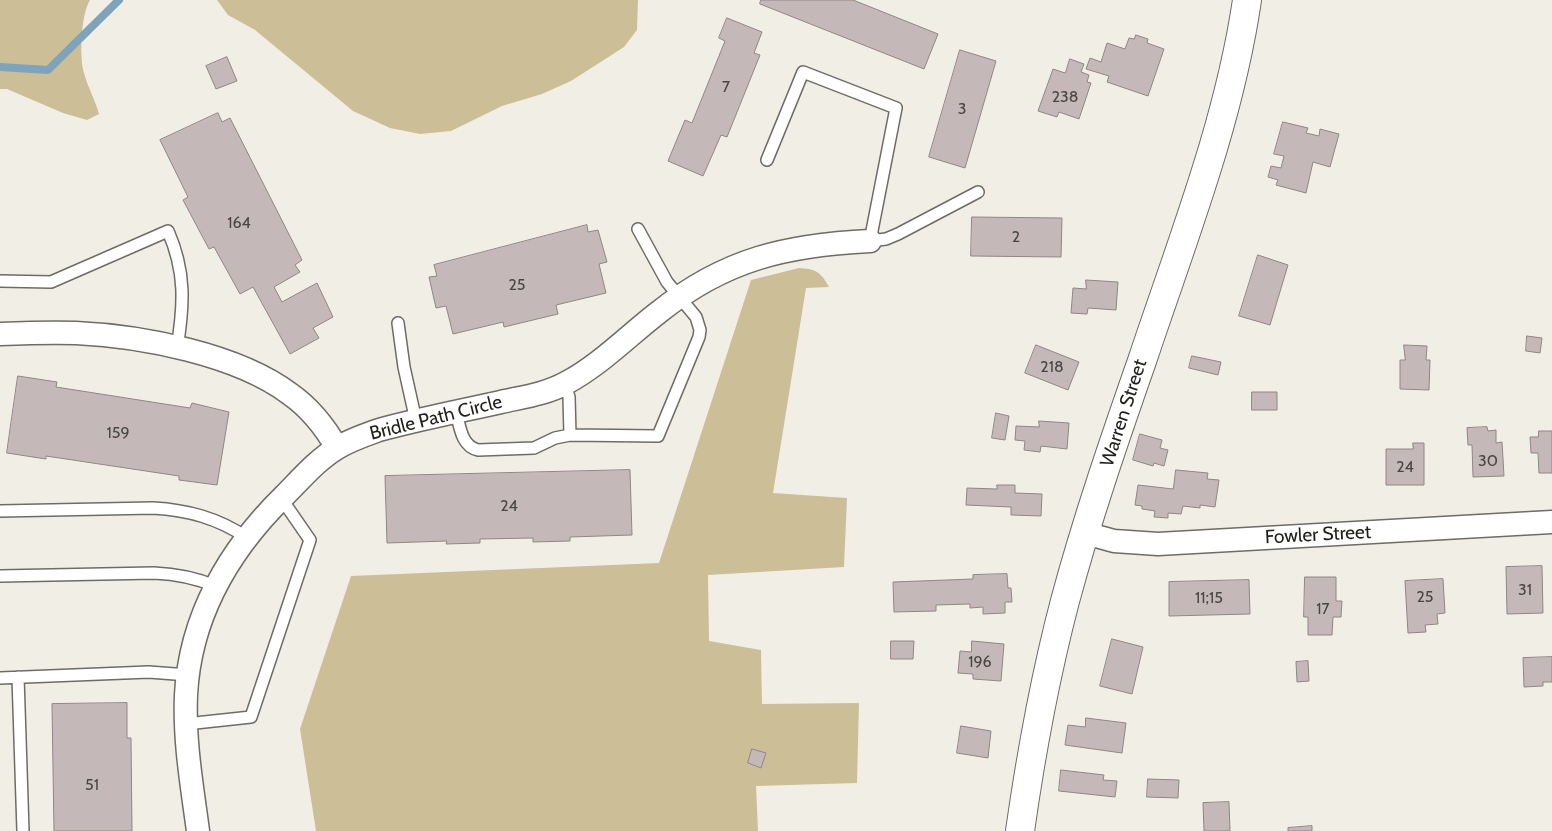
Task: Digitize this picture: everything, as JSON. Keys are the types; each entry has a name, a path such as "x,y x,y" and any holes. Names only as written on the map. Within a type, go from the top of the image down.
{"main road":[{"name":"Warren Street","path":"1020,831 1034,742 1066,600 1085,534 1212,150 1235,62 1247,0"}],"street":[{"name":"Bridle Path Circle","path":"198,831 189,767 186,724 188,675 196,633 221,574 246,536 281,498 321,460 338,448 365,435 416,421 534,395 565,384 591,367 678,297 712,276 746,261 764,255 824,244 870,241"},
{"path":"0,334 76,333 103,335 177,348 225,362 278,385 290,394 320,422 338,448"},
{"name":"Fowler Street","path":"1085,534 1122,542 1158,544 1552,522"}],"lane":[{"path":"767,160 803,72 896,108 870,241 886,239 898,234 978,192"},
{"path":"456,412 464,439 470,447 478,450 534,448 554,438 570,435 658,436 699,337 700,330 696,317 678,297 661,273 638,229"},
{"path":"0,281 51,282 168,231 178,258 182,284 182,318 177,348"},
{"path":"398,323 404,367 416,421"},
{"path":"565,384 569,397 570,435"},
{"path":"186,724 251,717 310,540 281,498"},
{"path":"0,512 153,508 175,510 201,514 246,536"},
{"path":"0,576 166,574 187,576 215,586"},
{"path":"0,678 148,672 188,675"},
{"path":"18,677 23,831"}],"shaded area":[{"path":"0,0 90,0 83,25 82,66 99,114 87,120 63,113 7,89 0,89"},
{"path":"217,0 638,0 637,30 624,47 571,81 542,94 502,106 451,131 420,134 390,128 353,111 255,30 228,15"},
{"path":"799,268 817,272 829,287 806,288 773,493 847,498 844,567 708,575 709,641 761,650 762,704 859,703 857,783 756,786 758,831 316,831 300,729 351,576 659,563 751,280"}],"building":[{"path":"761,0 853,0 938,34 924,69 760,4"},
{"path":"727,18 762,32 754,53 760,55 727,137 721,135 703,176 668,161 685,120 692,123 725,41 719,38"},
{"path":"1136,35 1148,39 1147,43 1164,49 1148,96 1107,82 1109,76 1086,69 1090,58 1101,62 1107,43 1125,49 1129,38 1134,39"},
{"path":"960,50 996,61 965,168 929,157"},
{"path":"227,57 237,81 216,89 206,66"},
{"path":"1070,59 1084,64 1081,72 1089,75 1087,82 1091,83 1079,119 1059,112 1057,117 1038,111 1053,69 1065,73"},
{"path":"218,113 222,122 230,118 302,260 295,265 300,272 274,287 282,302 317,283 333,317 313,328 319,338 290,354 253,287 240,294 214,247 209,249 183,200 188,197 160,140"},
{"path":"1283,122 1308,128 1306,133 1319,136 1320,129 1339,134 1330,167 1313,162 1306,193 1276,185 1278,180 1268,177 1271,166 1281,168 1284,156 1274,154"},
{"path":"972,217 1062,218 1061,257 971,256"},
{"path":"587,225 588,232 598,230 607,262 599,264 606,293 556,305 558,314 504,327 503,322 453,334 446,306 436,308 429,277 437,276 434,265"},
{"path":"1258,255 1288,265 1270,325 1239,316"},
{"path":"1086,280 1118,282 1116,310 1088,308 1087,314 1071,313 1073,288 1086,289"},
{"path":"1527,336 1542,338 1540,353 1526,351"},
{"path":"1036,345 1079,362 1068,390 1025,373"},
{"path":"1404,345 1427,346 1426,360 1430,360 1429,390 1400,389 1400,360 1405,360"},
{"path":"1192,356 1221,362 1218,375 1189,368"},
{"path":"18,376 57,382 56,387 190,408 192,403 229,412 217,485 179,480 179,476 46,456 46,459 7,453"},
{"path":"1252,392 1277,392 1277,410 1252,410"},
{"path":"996,413 1009,416 1005,440 992,438"},
{"path":"1039,421 1069,423 1067,449 1041,446 1040,452 1024,450 1025,441 1015,440 1016,426 1039,427"},
{"path":"1487,427 1488,431 1496,430 1496,443 1502,442 1504,476 1473,477 1472,445 1468,445 1467,428"},
{"path":"1539,431 1552,431 1552,473 1539,473 1538,453 1531,453 1530,437 1538,437"},
{"path":"1140,434 1162,440 1160,448 1168,450 1164,466 1154,463 1153,466 1133,460"},
{"path":"1413,443 1424,443 1424,485 1386,485 1386,449 1413,449"},
{"path":"630,470 632,535 570,537 570,541 533,542 533,538 480,539 480,543 446,544 447,541 387,543 385,476"},
{"path":"1176,470 1208,473 1207,479 1219,480 1215,507 1200,505 1200,508 1183,506 1181,514 1168,513 1168,518 1154,517 1155,511 1142,509 1142,506 1135,505 1138,485 1173,489"},
{"path":"997,485 1015,485 1015,493 1042,494 1041,516 1011,515 1011,507 966,505 967,488 997,489"},
{"path":"1542,566 1543,613 1507,614 1506,567"},
{"path":"1007,574 1012,602 1005,602 1005,613 983,614 983,607 970,608 970,604 936,605 936,611 894,612 893,582 973,579 973,575"},
{"path":"1305,577 1336,577 1336,601 1342,601 1341,617 1333,617 1332,635 1308,635 1308,617 1304,617"},
{"path":"1443,579 1445,613 1437,614 1438,624 1425,625 1426,632 1408,633 1405,581"},
{"path":"1249,580 1250,614 1169,616 1169,582"},
{"path":"1112,639 1143,647 1132,694 1100,686"},
{"path":"891,641 914,641 913,659 891,659"},
{"path":"972,641 1004,644 1001,681 973,679 973,674 958,673 960,651 971,652"},
{"path":"1552,657 1552,682 1543,682 1543,686 1524,687 1523,658"},
{"path":"1308,661 1309,681 1297,682 1296,662"},
{"path":"127,703 127,738 131,738 132,831 54,831 52,704"},
{"path":"1086,718 1126,723 1122,753 1065,745 1068,725 1085,727"},
{"path":"961,726 991,731 988,758 957,753"},
{"path":"752,749 766,753 761,768 748,763"},
{"path":"1061,770 1104,775 1103,780 1117,781 1115,797 1059,791"},
{"path":"1148,779 1179,780 1178,798 1147,797"},
{"path":"1229,802 1230,831 1204,831 1203,803"},
{"path":"1312,826 1312,831 1288,831 1288,828"}],"waterway":[{"path":"0,67 48,70 119,0"}]}
